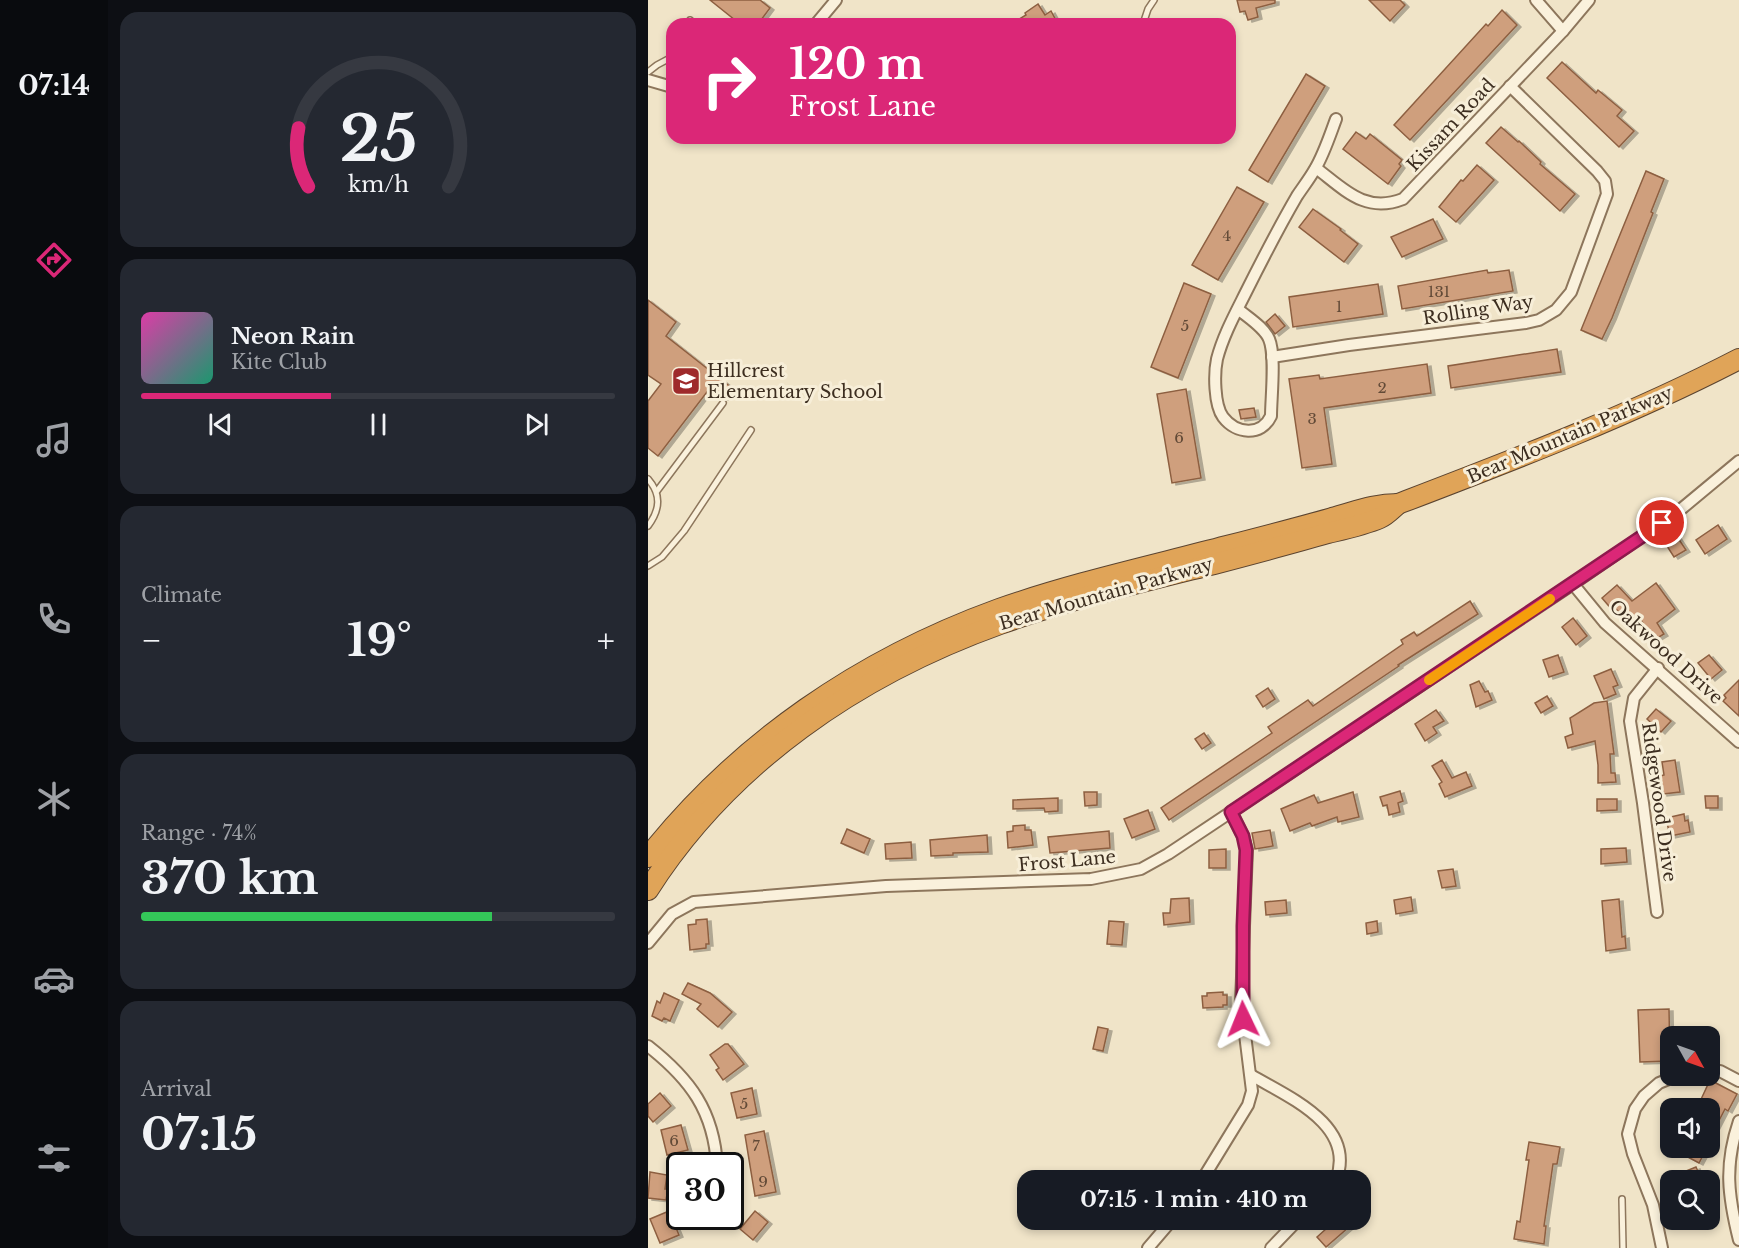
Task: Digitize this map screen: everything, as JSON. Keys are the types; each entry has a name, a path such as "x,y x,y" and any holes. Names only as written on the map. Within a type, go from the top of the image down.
{"highway":[{"name":"Bear Mountain Parkway","path":"648,890 692,829 746,773 814,718 896,669 964,637 1044,609 1382,517 1398,504 1561,440 1682,388 1739,359"},
{"name":"Bear Mountain Parkway","path":"648,857 705,792 770,734 842,684 919,642 1000,609 1072,586 1315,523 1377,504 1398,504"}],"street":[{"path":"821,18 836,0"},
{"path":"1536,0 1563,30"},
{"name":"Kissam Road","path":"1316,168 1365,202 1378,205 1390,204 1403,199 1589,0"},
{"path":"648,80 666,85"},
{"name":"Rolling Way","path":"1272,357 1539,320 1556,310 1571,292 1607,194 1605,181 1598,171 1510,86"},
{"path":"1238,309 1270,340 1272,357 1271,416 1267,424 1260,429 1248,431 1238,430 1223,417 1219,408 1214,376 1220,351 1238,309 1287,215 1316,168 1336,119"},
{"name":"Frost Lane","path":"648,943 672,914 694,902 886,886 1091,879 1141,869 1168,854 1573,584 1680,510 1739,461"},
{"name":"Oakwood Drive","path":"1573,584 1605,623 1739,742"},
{"name":"Ridgewood Drive","path":"1657,912 1630,721 1634,698 1658,668"},
{"path":"1208,1170 1248,1105 1252,1091 1241,1002 1246,850 1240,829 1231,812"},
{"path":"648,1046 677,1071 702,1103 713,1132 715,1152"},
{"path":"1720,1071 1739,1081"},
{"path":"1251,1074 1308,1108 1324,1122 1338,1149 1340,1170"},
{"path":"1660,1083 1644,1096 1635,1109 1628,1134 1633,1154 1653,1205 1662,1248"},
{"path":"1739,1121 1729,1160 1730,1199 1739,1240"},
{"path":"1148,1248 1163,1230"},
{"path":"1271,1248 1289,1230"}],"lane":[{"path":"1145,18 1154,0"},
{"path":"648,72 666,60"},
{"path":"657,491 723,403"},
{"path":"648,566 662,557 684,531 751,430"},
{"path":"648,479 657,491 659,499 658,508 648,526"},
{"path":"1622,1199 1623,1248"}],"building":[{"path":"710,0 760,0 770,8 762,18 732,18"},
{"path":"1237,0 1275,0 1275,3 1256,8 1258,17 1248,20 1245,11 1240,12"},
{"path":"1369,0 1400,0 1405,5 1390,21"},
{"path":"1038,4 1045,15 1051,11 1055,18 1021,18 1026,15 1025,13"},
{"path":"1502,10 1517,25 1410,140 1394,125 1486,24 1488,26"},
{"path":"1562,62 1596,93 1598,90 1622,110 1617,116 1634,131 1619,147 1547,78"},
{"path":"1306,74 1325,86 1268,182 1249,170"},
{"path":"1501,127 1575,194 1560,211 1486,143"},
{"path":"1356,132 1366,139 1370,134 1402,160 1399,164 1401,166 1388,184 1343,149"},
{"path":"1477,165 1494,180 1456,222 1439,207 1461,180 1463,181"},
{"path":"1646,171 1664,179 1651,212 1653,213 1602,339 1581,330"},
{"path":"1237,187 1264,202 1218,280 1192,265"},
{"path":"1313,209 1358,244 1344,262 1299,227"},
{"path":"1433,219 1443,239 1402,257 1391,237"},
{"path":"1487,270 1488,273 1509,270 1513,291 1402,309 1398,286"},
{"path":"1184,283 1211,294 1178,378 1151,367"},
{"path":"1378,284 1383,314 1293,327 1289,297"},
{"name":"Hillcrest Elementary School","path":"648,300 676,322 666,336 732,388 724,398 710,388 658,456 648,448 648,401 661,384 648,375"},
{"path":"1275,314 1285,326 1275,334 1266,322"},
{"path":"1557,349 1561,372 1451,388 1448,366"},
{"path":"1427,364 1431,393 1324,408 1332,464 1302,468 1289,379 1319,375 1320,379"},
{"path":"1186,389 1201,478 1172,483 1157,394"},
{"path":"1254,408 1256,417 1241,419 1239,410"},
{"path":"1718,525 1727,539 1705,554 1696,540"},
{"path":"1676,535 1686,550 1674,557 1665,543"},
{"path":"1656,583 1675,609 1657,623 1664,634 1654,640 1637,614 1634,617 1629,612 1623,617 1617,610 1614,612 1602,598 1617,585 1632,601"},
{"path":"1470,601 1478,614 1398,665 1169,820 1161,808 1272,733 1268,727 1308,700 1313,706 1403,644 1401,640 1414,632 1417,636"},
{"path":"1573,618 1587,636 1576,645 1562,627"},
{"path":"1558,655 1564,672 1549,677 1543,660"},
{"path":"1709,655 1722,670 1711,679 1698,663"},
{"path":"1611,669 1618,685 1613,687 1616,694 1604,699 1594,676"},
{"path":"1739,680 1739,716 1723,701 1726,698 1724,695"},
{"path":"1479,681 1492,700 1476,707 1470,685"},
{"path":"1268,688 1275,699 1263,707 1256,696"},
{"path":"1547,696 1553,706 1541,713 1535,703"},
{"path":"1607,701 1614,754 1610,754 1611,773 1615,773 1616,782 1598,783 1595,741 1568,748 1565,737 1573,734 1570,718 1594,703"},
{"path":"1656,709 1671,721 1661,732 1647,719"},
{"path":"1436,710 1444,721 1433,727 1437,733 1425,741 1415,724"},
{"path":"1204,733 1211,743 1202,749 1195,739"},
{"path":"1442,760 1452,778 1466,772 1472,786 1445,797 1439,784 1442,782 1432,766"},
{"path":"1675,760 1680,792 1663,794 1660,776 1664,775 1662,762"},
{"path":"1400,791 1403,801 1398,803 1400,812 1389,815 1387,805 1383,806 1380,797"},
{"path":"1084,792 1097,792 1097,805 1085,806"},
{"path":"1353,792 1359,817 1338,822 1337,817 1312,826 1310,823 1290,831 1281,809 1314,795 1318,803"},
{"path":"1705,796 1718,796 1718,808 1706,808"},
{"path":"1058,798 1058,811 1045,812 1044,808 1013,809 1013,800"},
{"path":"1597,799 1617,799 1617,810 1597,811"},
{"path":"1148,810 1155,829 1132,838 1124,819"},
{"path":"1684,814 1685,821 1688,820 1690,832 1670,836 1666,818"},
{"path":"1025,825 1025,830 1031,830 1033,845 1008,848 1007,832 1013,831 1013,826"},
{"path":"847,829 870,839 864,853 841,843"},
{"path":"1270,830 1273,846 1255,849 1252,833"},
{"path":"1109,831 1110,848 1050,853 1048,837"},
{"path":"987,835 988,852 931,856 930,840"},
{"path":"911,842 912,858 886,859 885,844"},
{"path":"1626,848 1627,862 1601,864 1601,849"},
{"path":"1226,849 1226,868 1209,868 1209,850"},
{"path":"1453,869 1456,886 1442,888 1438,871"},
{"path":"1411,897 1413,911 1396,914 1394,900"},
{"path":"1189,898 1190,922 1164,925 1163,913 1170,913 1171,899"},
{"path":"1619,899 1622,937 1625,936 1626,948 1606,951 1602,901"},
{"path":"1286,900 1287,913 1266,915 1265,902"},
{"path":"707,919 709,944 706,944 706,948 690,950 688,925 696,924 696,920"},
{"path":"1109,921 1124,922 1122,945 1107,944"},
{"path":"1377,921 1378,932 1367,934 1366,923"},
{"path":"688,983 710,993 732,1012 718,1027 697,1009 701,1004 682,994"},
{"path":"1223,992 1223,995 1227,995 1227,1005 1203,1008 1202,996 1207,996 1207,993"},
{"path":"664,993 679,1000 670,1021 664,1018 662,1021 652,1016 657,1001 660,1003"},
{"path":"1669,1009 1669,1026 1660,1026 1660,1061 1640,1062 1638,1010"},
{"path":"1098,1027 1108,1029 1103,1051 1093,1049"},
{"path":"728,1044 744,1064 723,1080 716,1070 719,1068 710,1055"},
{"path":"1720,1085 1737,1094 1728,1111 1725,1109 1720,1119 1720,1098 1702,1098 1707,1086"},
{"path":"752,1088 757,1114 737,1118 731,1093"},
{"path":"660,1093 671,1106 653,1122 648,1116 648,1104"},
{"path":"681,1125 688,1150 666,1152 661,1130"},
{"path":"764,1131 776,1192 755,1196 745,1135"},
{"path":"1529,1142 1560,1147 1557,1164 1553,1164 1544,1226 1546,1226 1544,1244 1514,1239 1517,1221 1520,1222 1529,1160 1526,1160"},
{"path":"1690,1158 1702,1158 1699,1163"},
{"path":"650,1172 666,1175 666,1200 648,1198"},
{"path":"755,1211 768,1222 753,1240 741,1230 744,1230 744,1224"},
{"path":"666,1212 666,1230 677,1230 679,1235 660,1243 650,1219"},
{"path":"1325,1230 1346,1230 1326,1247 1317,1237"}],"slow traffic":[{"path":"1429,680 1550,599"}],"place":[{"name":"Hillcrest Elementary School","path":"686,381"}],"route":[{"path":"1243,1019 1241,1002 1246,850 1243,836 1231,812 1662,523"}]}
